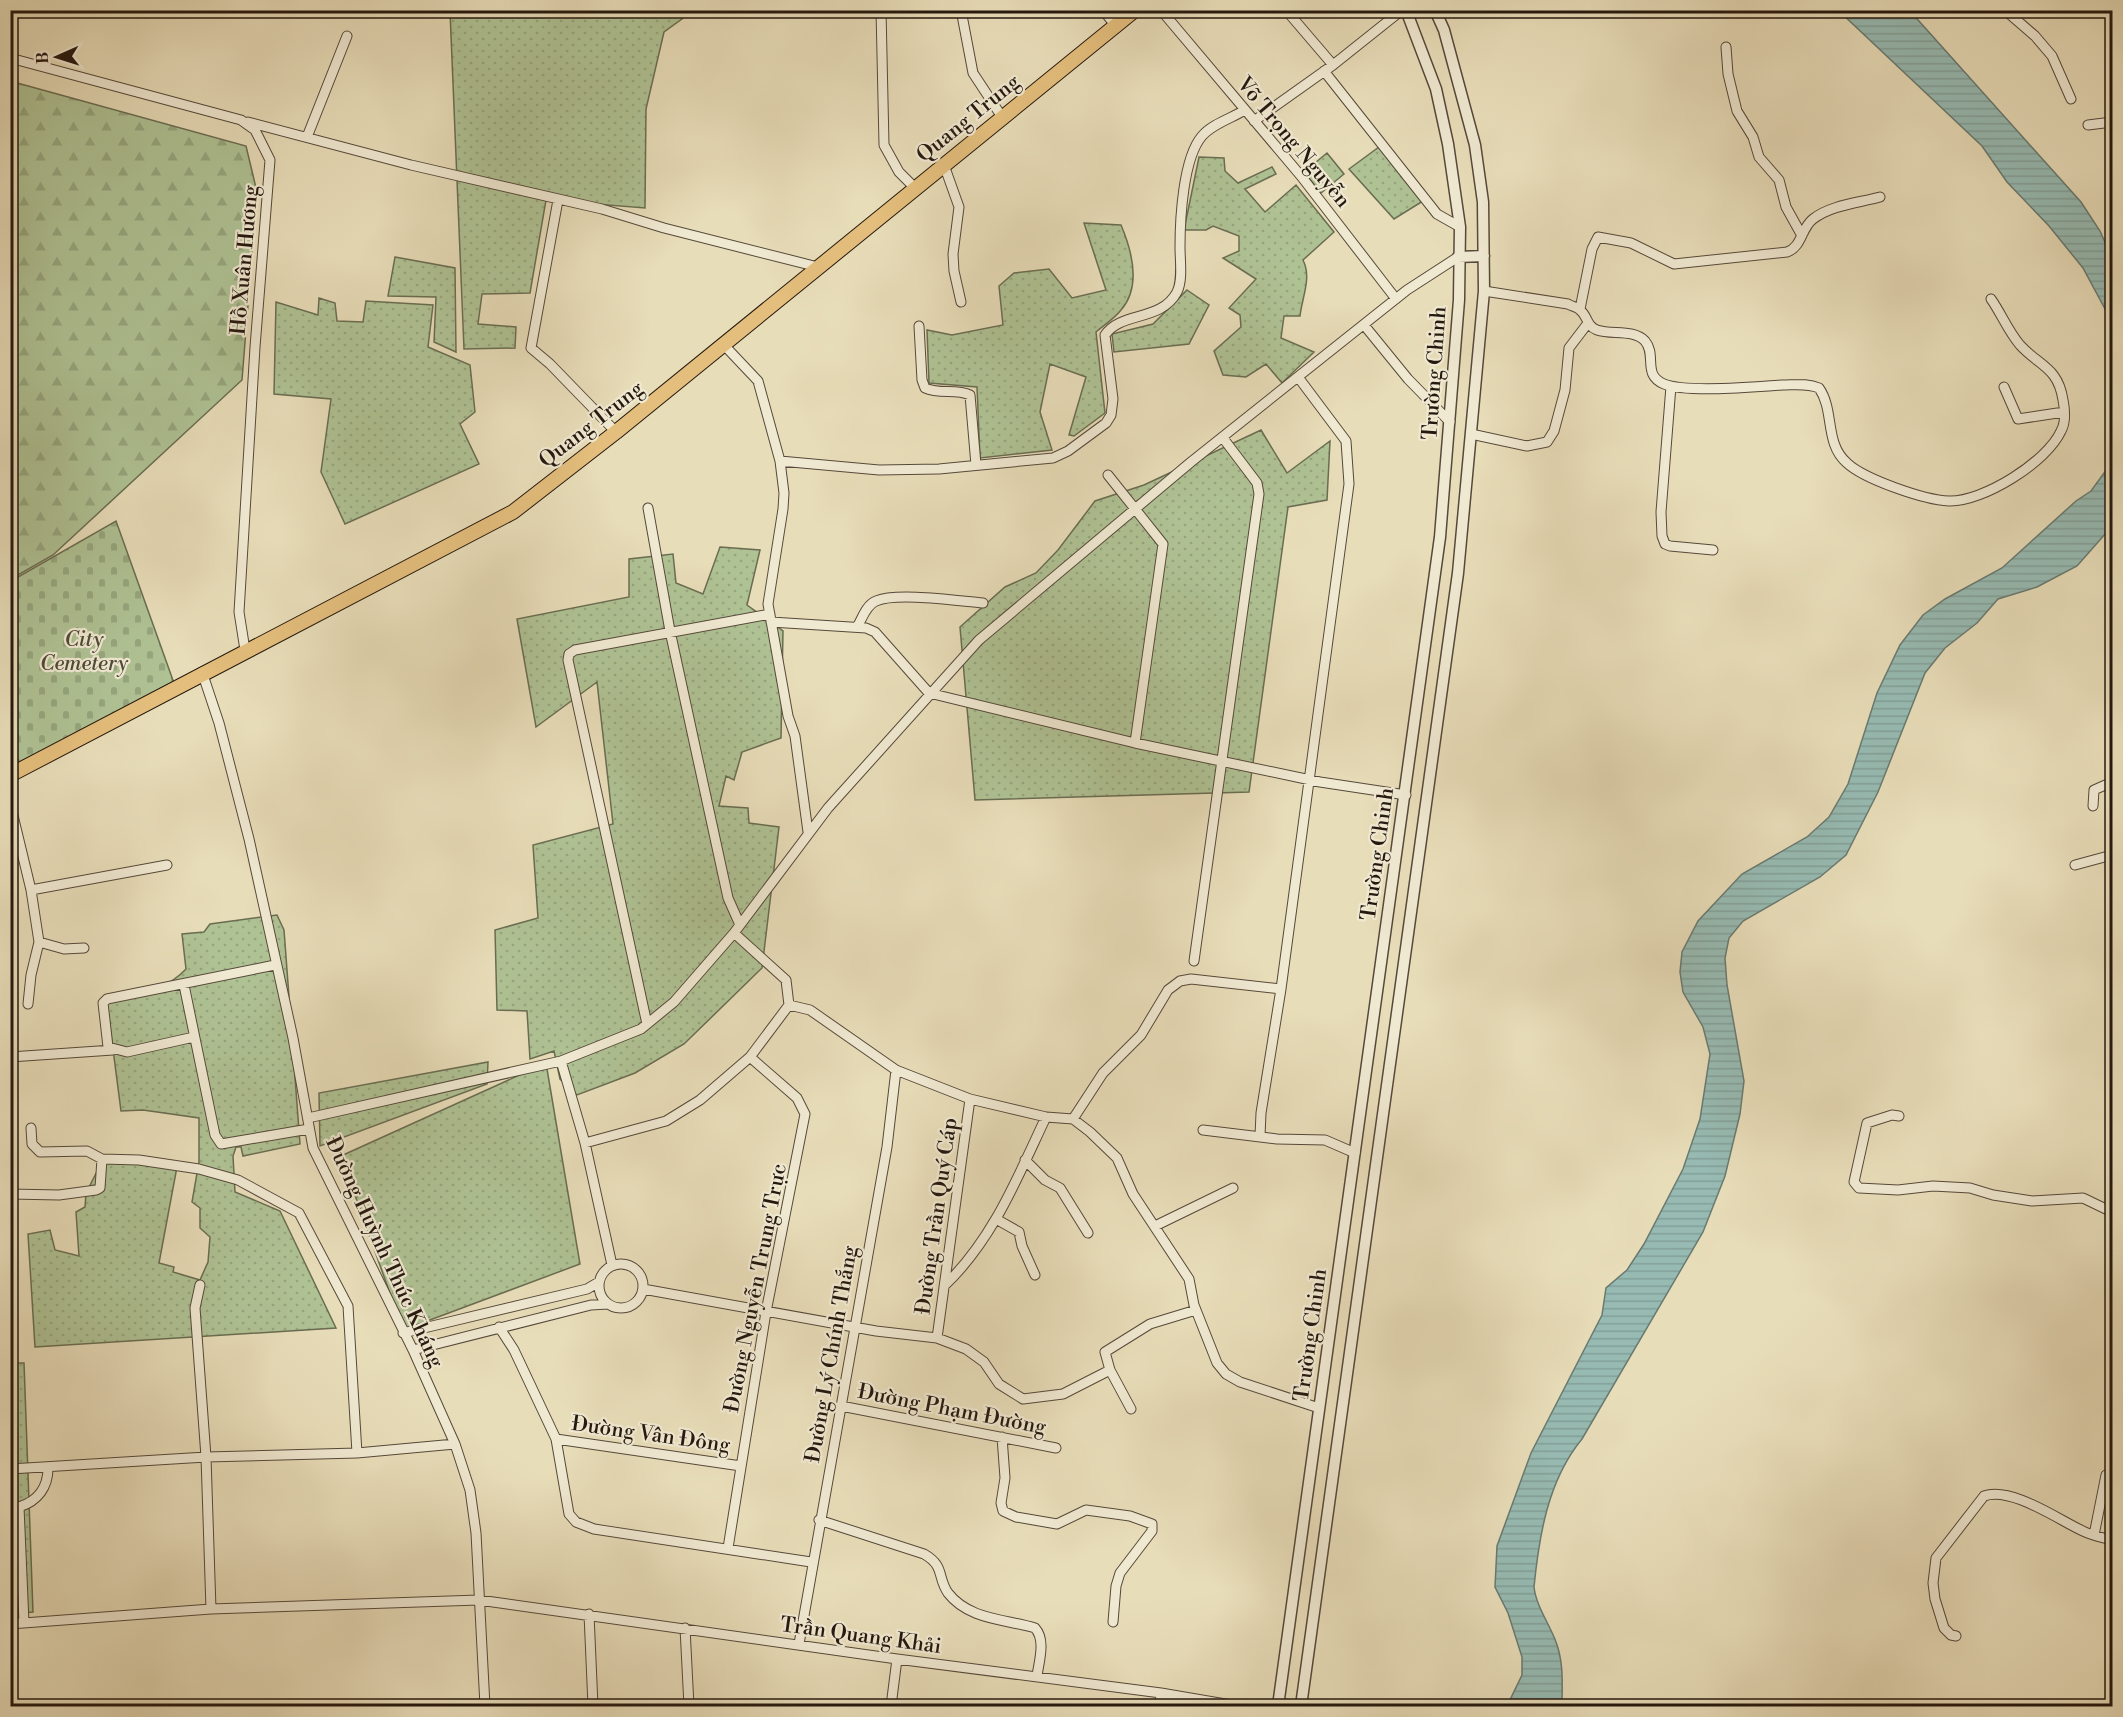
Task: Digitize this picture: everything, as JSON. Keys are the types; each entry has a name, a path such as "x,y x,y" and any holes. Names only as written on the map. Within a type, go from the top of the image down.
{"main road":[{"name":"Quang Trung","path":"10,775 244,650 513,512 616,432 1135,10"}],"street":[{"path":"881,10 884,145 899,172 915,188"},
{"path":"961,10 973,73 1002,117"},
{"path":"1103,10 1115,25"},
{"name":"Võ Trọng Nguyễn","path":"1161,10 1254,121 1396,299"},
{"path":"1286,10 1334,65"},
{"path":"1254,121 1334,65 1404,10"},
{"name":"Trường Chinh","path":"1278,1705 1440,537 1460,300 1458,257 1460,227 1436,89 1404,10"},
{"name":"Trường Chinh","path":"1301,1707 1458,573 1484,291 1483,202 1475,145 1444,30 1435,10"},
{"path":"2005,10 2035,36 2052,56 2071,99"},
{"path":"307,137 347,36"},
{"path":"1726,47 1728,74 1737,111 1753,137 1759,157 1779,180 1786,207 1801,234"},
{"path":"10,58 241,120 602,209 664,228 818,267"},
{"path":"1324,71 1437,214 1460,227"},
{"path":"780,461 879,470 939,469 1058,457 1106,423 1112,415 1113,399 1105,335 1118,324 1149,315 1167,306 1177,292 1180,280 1181,205 1195,149 1208,130 1245,110"},
{"name":"Hồ Xuân Hương","path":"241,120 255,130 270,160 255,347 239,612 244,650"},
{"path":"2088,125 2112,122"},
{"path":"944,165 959,207 953,254 954,271 961,302"},
{"path":"1880,197 1822,213 1810,221 1801,234 1797,246 1787,252 1681,264 1662,260 1624,241 1598,237 1592,249 1580,309 1588,323 1596,330 1631,333 1647,343 1651,373 1656,380 1671,386 1801,384 1818,388 1827,403 1831,436 1839,455 1847,463 1856,470 1898,487 1948,501 1986,492 2033,463 2059,436 2064,424 2062,393 2053,372 2020,345 1991,299"},
{"path":"558,200 531,348 550,364 616,432"},
{"path":"308,1118 561,1061 647,1024 674,1002 737,929 808,832 929,693 979,640 1223,438 1428,274 1458,257 1484,256"},
{"path":"1484,291 1553,301 1580,309"},
{"path":"1471,434 1527,446 1546,442 1554,431 1565,390 1569,348 1588,323"},
{"path":"1364,325 1408,379 1450,422"},
{"path":"919,326 922,380 925,388 932,392 963,391 970,395 976,465"},
{"path":"723,345 758,381 780,461 783,509 768,604 788,716 795,736 808,832"},
{"path":"1260,1136 1261,1113 1281,989 1348,493 1349,464 1346,441 1298,377"},
{"path":"1671,386 1661,512 1662,536 1665,544 1670,546 1713,550"},
{"path":"2004,387 2018,419 2064,412"},
{"path":"1194,961 1259,494 1257,483 1223,438"},
{"path":"1108,475 1163,544 1135,743"},
{"path":"585,1143 666,1121 700,1100 750,1057 789,1005 786,980 737,929 728,898 670,631 648,508"},
{"path":"857,627 869,605 891,597 983,603"},
{"path":"647,1024 568,660 569,654 574,650 670,631 770,618 857,627 875,632 929,693 1135,743 1308,779 1426,798"},
{"name":"Đường Huỳnh Thúc Kháng","path":"202,672 219,723 249,839 313,1148 413,1350 455,1444 470,1490 476,1533 485,1707"},
{"path":"2093,806 2094,790 2112,782"},
{"path":"10,803 31,890 39,942 30,975 28,1004"},
{"path":"2075,865 2112,855"},
{"path":"31,890 167,865"},
{"path":"39,942 64,949 84,948"},
{"path":"113,1050 108,1047 103,1011 103,1003 107,999 275,965"},
{"path":"1073,1119 1103,1073 1141,1035 1168,990 1180,981 1191,979 1281,989"},
{"path":"184,985 215,1135 221,1143 309,1129"},
{"path":"789,1005 810,1010 896,1070 970,1099 1046,1117 1073,1119 1106,1144 1117,1158 1133,1194 1189,1279 1196,1310 1212,1353 1226,1374 1240,1382 1319,1408"},
{"path":"10,1057 113,1050 127,1053 194,1037"},
{"name":"Đường Nguyễn Trung Trực","path":"729,1548 766,1312 805,1114 797,1098 750,1057"},
{"path":"561,1061 585,1143 612,1265"},
{"name":"Đường Lý Chính Thắng","path":"799,1644 811,1562 887,1147 896,1070"},
{"name":"Đường Trần Quý Cáp","path":"937,1338 970,1099"},
{"path":"1899,1116 1892,1114 1867,1123 1854,1182 1859,1188 1898,1190 1933,1186 1970,1188 1993,1195 2032,1201 2083,1197 2112,1212"},
{"path":"944,1286 964,1267 996,1220 1046,1117"},
{"path":"31,1128 32,1144 36,1151 87,1151 102,1159 139,1160 209,1172 238,1180 299,1213 348,1306 357,1452"},
{"path":"1203,1130 1277,1139 1325,1140 1355,1150 1377,1148"},
{"path":"10,1194 59,1195 96,1191 100,1188 102,1159"},
{"path":"1025,1160 1045,1180 1060,1188 1088,1233"},
{"path":"1155,1226 1233,1188"},
{"path":"996,1220 1020,1232 1022,1246 1035,1275"},
{"path":"413,1350 591,1305 608,1304 619,1308 627,1307 635,1304 643,1289 638,1271 621,1263 605,1269 599,1282 600,1293 608,1304"},
{"path":"403,1333 587,1289 599,1282"},
{"path":"200,1285 195,1308 206,1457 211,1609"},
{"path":"643,1289 766,1312 937,1338 966,1349 984,1362 999,1383 1023,1399 1063,1394 1110,1370"},
{"path":"1131,1409 1110,1370 1105,1352 1108,1348 1150,1324 1196,1310"},
{"path":"499,1327 514,1350 556,1439 569,1514 576,1522 594,1529 811,1562"},
{"name":"Đường Phạm Đường","path":"841,1406 1056,1448"},
{"path":"1002,1437 1005,1478 1001,1503 1003,1511 1016,1517 1057,1524 1086,1510 1130,1516 1152,1524 1152,1531 1120,1573 1116,1586 1113,1622"},
{"name":"Đường Vân Đông","path":"556,1439 741,1466"},
{"path":"10,1469 206,1457 357,1452 455,1444"},
{"path":"24,1623 15,1506 30,1503 40,1493 48,1478 48,1467"},
{"path":"2094,1535 2106,1476"},
{"path":"1956,1635 1951,1635 1944,1628 1935,1599 1933,1583 1936,1558 1984,1496 1990,1494 2013,1498 2094,1535 2112,1540"},
{"path":"819,1520 924,1554 935,1560 948,1593 965,1609 980,1615 1035,1628 1040,1634 1041,1644 1037,1676"},
{"name":"Trần Quang Khải","path":"10,1624 211,1609 480,1600 897,1659 1161,1693 1237,1707"},
{"path":"589,1614 593,1707"},
{"path":"685,1628 689,1707"},
{"path":"891,1707 897,1659"},
{"path":"1160,1707 1161,1693"},
{"path":"1278,1705 1291,1707"}],"green space":[{"path":"450,11 693,11 664,32 646,109 645,208 546,200 530,293 482,294 478,324 516,327 515,348 464,349"},
{"path":"10,81 246,146 257,192 242,380 53,555 11,579"},
{"path":"1379,147 1423,201 1394,219 1349,169"},
{"path":"1327,153 1344,174 1321,193 1304,172"},
{"path":"1199,157 1224,158 1225,171 1238,183 1272,167 1276,174 1245,189 1265,212 1296,185 1334,232 1303,260 1307,281 1300,316 1284,316 1281,338 1314,352 1282,383 1266,364 1246,377 1223,375 1214,351 1241,327 1240,315 1229,308 1256,279 1223,258 1239,251 1239,236 1213,226 1206,230 1184,230"},
{"path":"1084,223 1121,225 1129,246 1133,268 1131,290 1127,301 1115,316 1096,332 1105,413 1074,436 1069,435 1086,377 1050,364 1040,412 1052,450 980,458 977,387 929,383 927,330 952,335 1003,325 999,286 1014,273 1049,269 1072,298 1106,290"},
{"path":"395,257 455,268 456,352 434,342 436,297 388,296"},
{"path":"1187,290 1209,305 1189,344 1114,352 1112,334 1153,324"},
{"path":"319,298 335,303 337,321 363,322 366,301 433,305 428,347 470,365 475,412 460,424 479,464 345,524 321,472 331,399 274,394 276,302 318,315"},
{"path":"1261,430 1287,473 1330,441 1327,500 1288,507 1249,792 975,800 960,627 1005,587 1036,573 1058,550 1095,501 1144,485"},
{"name":"City Cemetery","path":"116,521 175,686 11,770 11,581"},
{"path":"720,547 760,550 747,605 783,631 781,738 742,752 734,780 726,776 719,806 748,808 749,823 779,827 762,968 684,1044 635,1073 577,1095 560,1079 554,1051 530,1059 527,1011 497,1010 495,930 538,918 533,845 613,824 597,682 536,727 517,619 629,597 629,559 673,554 676,583 703,594"},
{"path":"277,915 284,930 300,1144 243,1156 241,1147 236,1147 233,1156 235,1192 280,1211 336,1328 35,1347 28,1234 50,1230 55,1250 79,1256 76,1212 85,1207 86,1193 104,1158 177,1167 159,1263 174,1267 173,1272 200,1280 208,1262 210,1237 200,1228 200,1208 192,1202 199,1162 199,1118 143,1110 121,1111 107,1003 160,987 186,969 182,934 204,932 210,924"},
{"path":"488,1062 487,1084 320,1146 319,1093"},
{"path":"546,1063 580,1264 403,1330 341,1156"},
{"path":"11,1363 24,1363 33,1612 11,1614"}],"water":[{"path":"1839,11 1910,11 2081,202 2100,231 2112,258 2112,322 2083,268 2049,226 2007,182 1982,146"},
{"path":"2112,462 2112,524 2106,533 2077,566 2037,587 1998,599 1977,623 1945,648 1925,673 1878,792 1846,855 1820,877 1743,921 1729,938 1725,958 1727,985 1744,1081 1740,1114 1725,1176 1703,1232 1582,1439 1570,1455 1553,1490 1547,1509 1534,1587 1537,1601 1559,1650 1562,1706 1507,1706 1522,1675 1522,1657 1508,1613 1495,1587 1497,1546 1531,1453 1602,1315 1606,1288 1627,1270 1644,1244 1683,1169 1700,1119 1710,1054 1703,1027 1683,992 1680,972 1682,952 1698,921 1742,874 1807,837 1829,817 1848,784 1877,693 1900,645 1923,615 1945,599 2002,568 2076,501 2091,491"}]}
